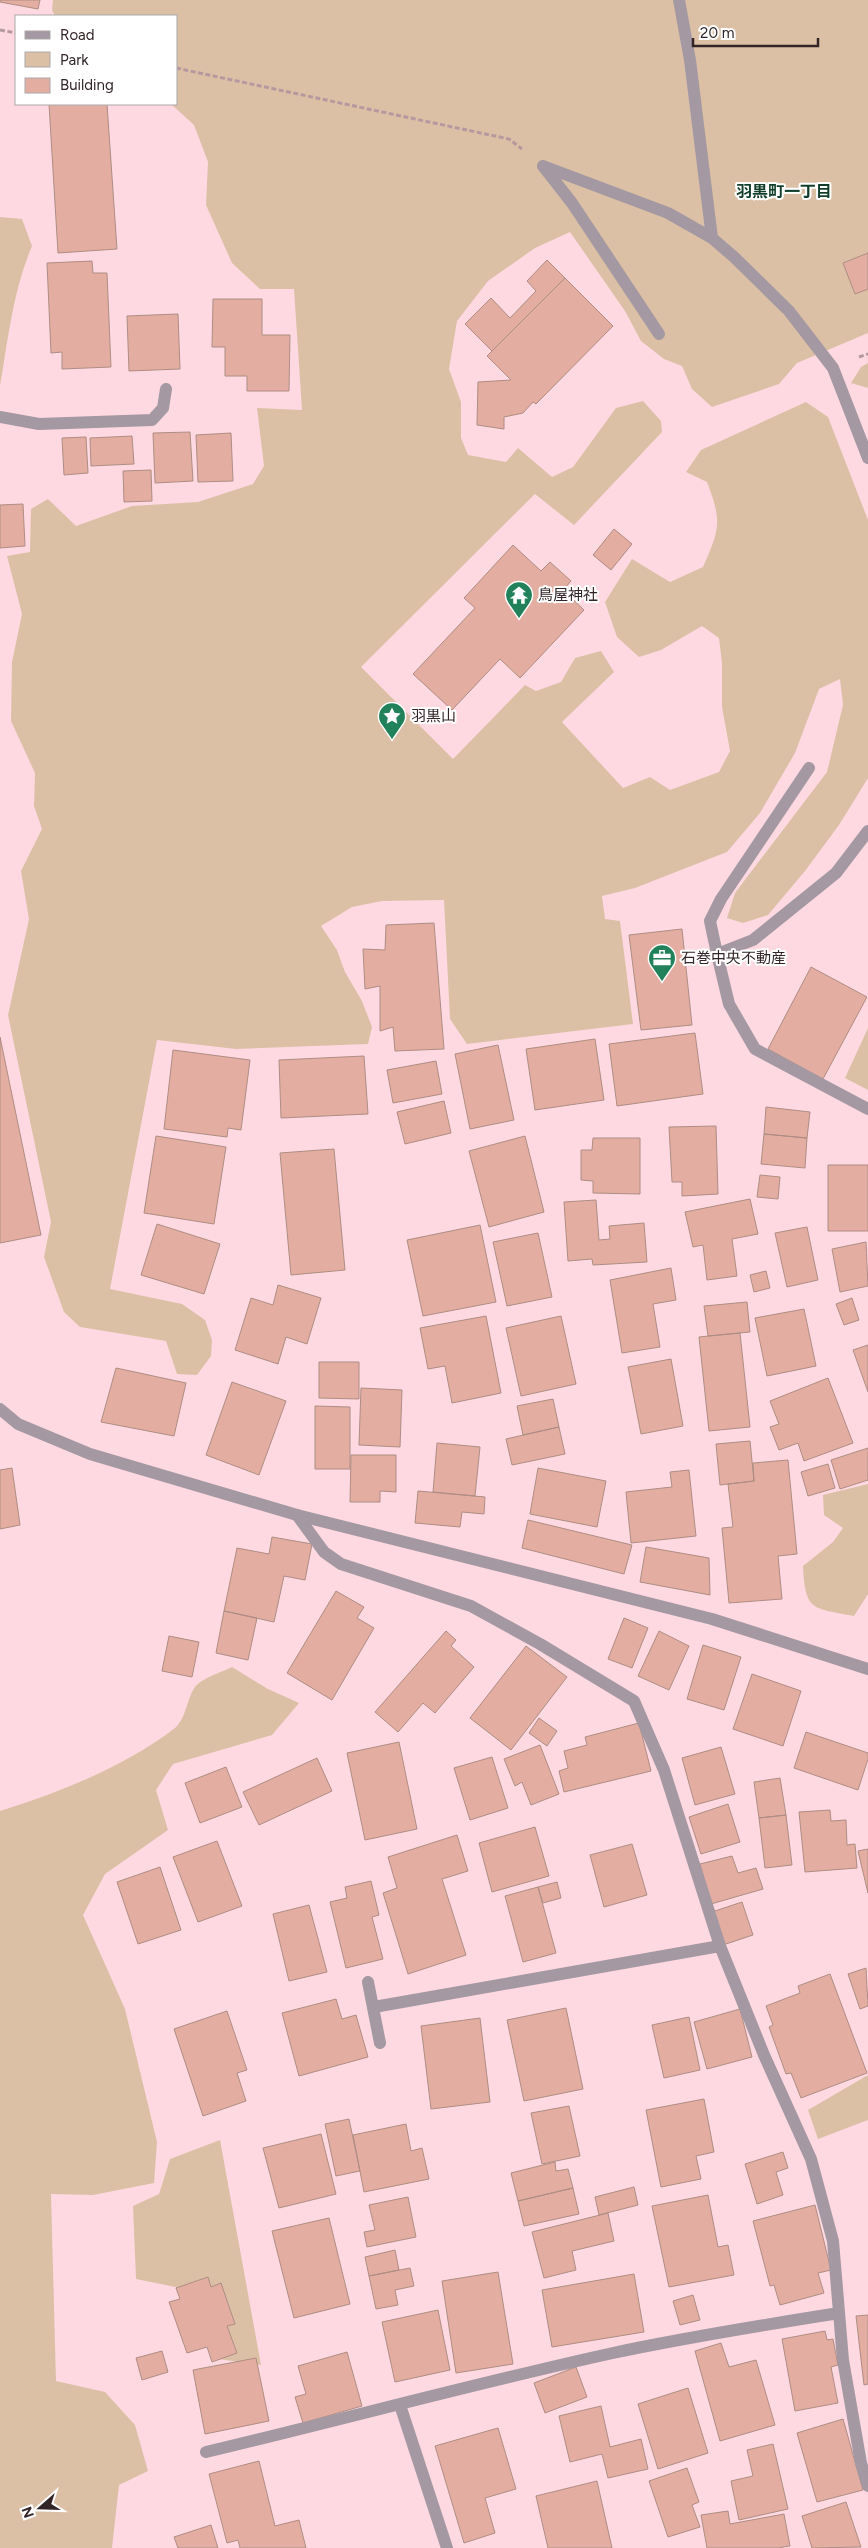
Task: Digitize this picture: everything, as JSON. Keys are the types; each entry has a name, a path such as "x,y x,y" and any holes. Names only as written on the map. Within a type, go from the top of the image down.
{"street":[{"path":"679,0 690,60 712,238"},
{"path":"543,166 668,213 712,238 789,311 833,368 868,458"},
{"path":"543,166 572,203 659,334"},
{"path":"0,417 39,424 152,420 163,408 166,389"},
{"path":"809,768 721,899 710,921 729,1004 755,1049 868,1110"},
{"path":"717,954 754,940 836,874 868,831"},
{"path":"0,1409 18,1424 90,1454 297,1515 712,1619 868,1669"},
{"path":"297,1515 324,1552 341,1564 472,1606 634,1700 664,1770 720,1946 764,2055 811,2159 833,2241 843,2360 861,2463 868,2486"},
{"path":"374,2008 720,1946"},
{"path":"368,1982 380,2043"},
{"path":"206,2452 613,2353 708,2334 839,2313"},
{"path":"400,2405 446,2548"}],"path":[{"path":"0,30 15,33"},
{"path":"178,68 509,139 543,166"}],"green space":[{"path":"53,0 868,0 868,333 797,363 779,384 712,407 692,389 682,366 664,359 641,341 625,311 570,232 535,248 488,281 457,321 449,369 461,402 461,438 468,455 506,462 518,448 552,477 573,467 616,408 643,401 661,421 662,432 574,525 535,494 361,667 453,759 525,685 536,691 561,682 575,658 601,651 614,672 562,722 623,788 650,777 670,790 719,772 730,751 722,707 722,663 719,638 702,626 661,650 639,657 617,637 605,602 632,559 670,582 703,567 716,534 717,516 707,482 686,472 701,450 806,402 828,417 868,520 868,778 839,825 805,871 768,915 743,923 727,918 735,893 827,772 843,705 840,679 819,689 795,753 760,813 727,852 635,888 602,896 605,919 620,921 633,1024 467,1044 450,1019 444,900 382,901 352,907 321,926 337,950 345,972 362,1001 372,1027 368,1044 236,1049 157,1040 110,1289 182,1304 205,1320 212,1340 211,1356 197,1375 177,1374 166,1341 80,1327 64,1312 44,1257 51,1222 8,1015 29,919 21,871 42,829 34,806 35,773 11,721 12,662 22,614 7,556 30,552 31,509 48,499 76,526 132,506 198,502 253,484 264,466 257,408 302,410 294,289 260,289 232,263 206,205 208,162 194,125 172,105 178,105 178,15 54,15 52,10"},
{"path":"0,217 22,219 32,246 20,280 0,386"},
{"path":"868,363 868,388 851,383 861,367"},
{"path":"868,1028 868,1090 845,1078"},
{"path":"868,1484 868,1594 854,1616 820,1609 809,1600 804,1581 803,1566 833,1542 843,1528 824,1515 823,1495"},
{"path":"232,1667 268,1689 299,1703 272,1735 173,1764 156,1790 168,1830 105,1874 83,1915 125,2009 157,2142 154,2183 93,2195 51,2194 56,2381 105,2392 135,2425 148,2471 119,2485 112,2548 0,2548 0,1811 69,1787 135,1755 179,1724 192,1692 198,1684"},
{"path":"868,2075 868,2120 818,2139 808,2110"},
{"path":"220,2140 261,2365 218,2359 195,2291 136,2279 133,2206 159,2194 170,2159"}],"building":[{"path":"0,0 40,0 38,9 0,2"},
{"path":"49,105 107,105 117,249 58,253"},
{"path":"868,253 868,289 855,294 843,263"},
{"path":"547,260 565,278 492,351 465,324 491,298 510,318 536,291 527,281"},
{"path":"92,261 93,273 107,273 111,367 62,369 62,352 51,353 47,263"},
{"path":"565,278 613,326 536,404 533,402 523,413 504,417 504,429 477,425 478,382 511,380 487,356"},
{"path":"213,299 262,299 262,335 290,335 289,391 247,391 247,376 225,376 225,347 212,347"},
{"path":"178,314 180,369 129,371 127,316"},
{"path":"190,432 193,481 155,483 153,433"},
{"path":"231,433 233,481 198,482 196,435"},
{"path":"132,436 134,464 91,466 90,438"},
{"path":"86,437 88,473 64,475 62,438"},
{"path":"151,470 152,501 124,502 123,471"},
{"path":"23,504 25,546 0,548 0,505"},
{"path":"614,529 632,544 611,570 593,555"},
{"path":"513,545 541,571 550,562 571,581 563,590 584,610 520,678 500,659 452,710 413,674 475,608 464,598"},
{"path":"434,923 444,1049 395,1051 393,1027 380,1031 380,986 365,989 363,949 385,950 386,925"},
{"path":"682,929 692,1025 641,1030 629,935"},
{"path":"811,967 867,997 823,1079 768,1049"},
{"path":"695,1033 703,1094 617,1106 609,1044"},
{"path":"0,1037 41,1235 0,1243"},
{"path":"595,1039 604,1100 535,1110 526,1049"},
{"path":"498,1045 514,1120 470,1129 455,1054"},
{"path":"173,1050 250,1060 241,1130 228,1128 227,1137 164,1129"},
{"path":"364,1056 368,1114 281,1118 279,1060"},
{"path":"436,1061 442,1094 393,1103 387,1070"},
{"path":"444,1101 451,1133 405,1144 397,1112"},
{"path":"766,1107 810,1112 807,1138 764,1134"},
{"path":"716,1126 718,1194 682,1196 682,1182 672,1182 669,1127"},
{"path":"764,1134 807,1138 805,1168 761,1164"},
{"path":"156,1136 226,1147 214,1224 144,1213"},
{"path":"525,1136 544,1212 489,1227 469,1151"},
{"path":"593,1138 640,1138 640,1194 593,1193 593,1181 581,1180 581,1150 592,1150"},
{"path":"334,1149 345,1270 291,1275 280,1153"},
{"path":"828,1165 868,1165 868,1231 828,1231"},
{"path":"760,1175 780,1177 778,1199 757,1197"},
{"path":"750,1199 758,1234 732,1239 737,1276 707,1280 703,1245 693,1247 685,1212"},
{"path":"596,1200 599,1240 610,1239 609,1226 644,1223 647,1262 593,1265 592,1259 568,1261 564,1202"},
{"path":"157,1224 220,1244 204,1294 141,1275"},
{"path":"480,1225 496,1302 423,1316 407,1240"},
{"path":"807,1227 818,1280 787,1287 775,1233"},
{"path":"538,1233 552,1297 507,1306 493,1242"},
{"path":"866,1242 868,1286 840,1292 832,1249"},
{"path":"671,1268 676,1300 653,1304 660,1347 622,1353 610,1280"},
{"path":"766,1271 770,1288 754,1292 750,1275"},
{"path":"278,1285 321,1298 307,1344 286,1337 278,1364 235,1350 251,1298 273,1305"},
{"path":"852,1298 859,1320 844,1325 836,1304"},
{"path":"747,1302 750,1332 708,1336 704,1306"},
{"path":"804,1309 816,1366 767,1376 755,1318"},
{"path":"486,1316 501,1393 452,1403 445,1366 428,1369 420,1328"},
{"path":"561,1316 576,1384 521,1396 506,1328"},
{"path":"740,1333 750,1427 709,1431 699,1337"},
{"path":"868,1345 868,1392 853,1350"},
{"path":"671,1359 683,1426 641,1434 628,1367"},
{"path":"319,1362 359,1362 359,1399 319,1398"},
{"path":"116,1368 186,1383 174,1436 101,1422"},
{"path":"828,1378 853,1443 804,1461 798,1443 779,1450 770,1427 779,1424 770,1401"},
{"path":"232,1382 286,1401 259,1475 206,1455"},
{"path":"361,1388 402,1390 400,1447 359,1445"},
{"path":"553,1399 559,1427 523,1435 517,1406"},
{"path":"315,1406 350,1407 350,1469 315,1469"},
{"path":"559,1427 565,1454 512,1465 506,1439"},
{"path":"750,1441 754,1481 720,1485 716,1444"},
{"path":"437,1443 480,1447 475,1496 433,1492"},
{"path":"868,1448 868,1480 840,1489 831,1460"},
{"path":"351,1455 396,1455 396,1492 380,1491 380,1502 350,1502"},
{"path":"788,1460 797,1554 778,1556 782,1599 729,1603 722,1528 733,1527 728,1484 754,1481 753,1463"},
{"path":"828,1464 835,1488 808,1496 801,1472"},
{"path":"12,1468 20,1525 0,1529 0,1470"},
{"path":"538,1468 606,1481 597,1527 530,1514"},
{"path":"689,1470 696,1536 631,1543 626,1492 672,1487 670,1472"},
{"path":"418,1491 485,1497 484,1514 462,1512 460,1527 415,1523"},
{"path":"528,1520 632,1545 624,1574 522,1548"},
{"path":"272,1537 312,1544 305,1580 284,1576 274,1622 224,1611 237,1548 269,1554"},
{"path":"646,1547 709,1558 710,1595 640,1582"},
{"path":"336,1591 364,1607 357,1618 374,1628 332,1700 287,1673"},
{"path":"224,1611 257,1618 248,1660 216,1653"},
{"path":"624,1618 648,1628 632,1668 608,1659"},
{"path":"446,1631 456,1640 451,1646 474,1667 435,1713 423,1703 398,1732 375,1712"},
{"path":"659,1631 689,1646 669,1690 638,1676"},
{"path":"169,1636 199,1642 192,1677 162,1671"},
{"path":"703,1645 741,1657 724,1710 687,1699"},
{"path":"526,1646 567,1677 511,1750 470,1718"},
{"path":"752,1674 801,1691 783,1746 733,1729"},
{"path":"539,1718 557,1731 547,1746 529,1733"},
{"path":"639,1723 651,1771 564,1792 559,1771 568,1768 564,1751 587,1745 585,1737"},
{"path":"806,1732 868,1753 868,1759 858,1790 794,1768"},
{"path":"399,1742 417,1829 365,1840 347,1753"},
{"path":"540,1745 559,1794 531,1805 522,1782 515,1786 504,1759"},
{"path":"721,1747 735,1794 695,1805 682,1758"},
{"path":"492,1757 508,1808 470,1820 454,1768"},
{"path":"317,1758 332,1791 259,1825 243,1792"},
{"path":"226,1767 242,1807 200,1823 185,1783"},
{"path":"780,1778 786,1815 759,1818 754,1782"},
{"path":"728,1804 740,1842 701,1854 689,1817"},
{"path":"830,1810 831,1821 846,1820 847,1845 855,1844 857,1868 805,1872 799,1812"},
{"path":"786,1815 792,1865 765,1868 759,1818"},
{"path":"535,1827 549,1876 492,1892 479,1843"},
{"path":"457,1835 468,1871 442,1879 466,1955 408,1974 383,1893 397,1888 388,1857"},
{"path":"217,1841 242,1906 198,1922 173,1857"},
{"path":"632,1844 647,1895 604,1907 590,1855"},
{"path":"868,1849 868,1893 858,1851"},
{"path":"732,1856 738,1873 756,1868 763,1889 711,1904 700,1864"},
{"path":"160,1867 181,1930 138,1944 117,1882"},
{"path":"371,1881 379,1915 372,1917 383,1959 346,1968 330,1902 347,1898 345,1887"},
{"path":"557,1882 561,1898 543,1903 538,1887"},
{"path":"538,1887 556,1953 523,1962 505,1896"},
{"path":"742,1902 753,1935 723,1945 712,1912"},
{"path":"309,1905 327,1972 289,1981 273,1914"},
{"path":"866,1968 868,2006 860,2009 848,1974"},
{"path":"830,1974 867,2073 801,2098 791,2073 786,2074 769,2027 773,2025 766,2006 800,1993 798,1986"},
{"path":"336,1999 342,2019 356,2015 368,2057 299,2076 282,2013"},
{"path":"566,2008 583,2089 524,2101 507,2020"},
{"path":"740,2009 752,2057 707,2069 694,2022"},
{"path":"227,2011 247,2070 237,2073 246,2101 203,2116 174,2029"},
{"path":"689,2017 700,2070 664,2078 652,2025"},
{"path":"480,2018 490,2102 431,2109 421,2026"},
{"path":"704,2099 714,2152 696,2156 701,2179 661,2187 646,2110"},
{"path":"569,2106 580,2156 542,2164 531,2113"},
{"path":"349,2119 360,2171 336,2176 325,2124"},
{"path":"406,2124 411,2151 422,2148 429,2179 364,2192 353,2135"},
{"path":"321,2134 336,2194 279,2208 263,2148"},
{"path":"783,2152 788,2168 776,2172 783,2195 757,2204 745,2164"},
{"path":"555,2162 556,2171 568,2169 573,2188 518,2201 511,2173"},
{"path":"634,2187 638,2205 599,2215 595,2197"},
{"path":"573,2188 579,2214 524,2226 518,2201"},
{"path":"708,2195 718,2247 728,2245 734,2275 669,2287 652,2206"},
{"path":"408,2197 416,2237 367,2247 364,2232 375,2230 369,2205"},
{"path":"815,2205 831,2270 818,2273 824,2293 780,2305 774,2285 770,2286 753,2221"},
{"path":"608,2213 614,2241 572,2251 576,2270 544,2278 532,2232"},
{"path":"329,2218 350,2304 294,2318 272,2231"},
{"path":"395,2250 399,2270 369,2276 365,2257"},
{"path":"410,2268 414,2286 395,2290 398,2305 376,2309 369,2276"},
{"path":"498,2272 513,2364 456,2373 442,2281"},
{"path":"634,2274 644,2332 552,2347 542,2290"},
{"path":"208,2277 211,2287 221,2283 235,2324 227,2326 237,2353 212,2362 207,2347 187,2353 169,2302 180,2299 176,2288"},
{"path":"693,2295 700,2320 680,2325 673,2301"},
{"path":"438,2310 450,2370 395,2382 382,2322"},
{"path":"868,2315 868,2384 864,2385 856,2316"},
{"path":"825,2331 827,2340 833,2339 838,2365 831,2367 838,2403 795,2411 782,2339"},
{"path":"721,2343 729,2367 756,2360 775,2425 720,2441 695,2351"},
{"path":"162,2351 168,2372 142,2380 136,2358"},
{"path":"347,2352 362,2406 303,2423 295,2397 306,2394 298,2366"},
{"path":"256,2358 269,2421 205,2434 193,2370"},
{"path":"576,2367 587,2397 545,2413 534,2383"},
{"path":"688,2388 708,2453 658,2469 638,2404"},
{"path":"601,2406 610,2447 641,2439 648,2469 608,2478 602,2454 570,2462 559,2416"},
{"path":"843,2419 863,2490 817,2502 797,2433"},
{"path":"498,2428 516,2489 485,2498 495,2533 464,2543 435,2446"},
{"path":"773,2444 788,2509 739,2520 731,2481 753,2476 747,2450"},
{"path":"259,2461 275,2526 299,2520 306,2548 240,2548 238,2540 227,2543 209,2474"},
{"path":"687,2468 699,2502 692,2505 700,2527 668,2537 649,2481"},
{"path":"597,2481 612,2548 548,2548 536,2496"},
{"path":"846,2502 861,2547 812,2548 802,2516"},
{"path":"728,2511 730,2524 784,2514 790,2546 778,2548 707,2548 701,2515"},
{"path":"211,2525 218,2548 178,2548 174,2537"}],"place":[{"name":"鳥屋神社","path":"519,619"},
{"name":"羽黒山","path":"392,740"},
{"name":"石巻中央不動産","path":"662,982"}],"district":[{"name":"羽黒町一丁目","path":"784,191"}]}
